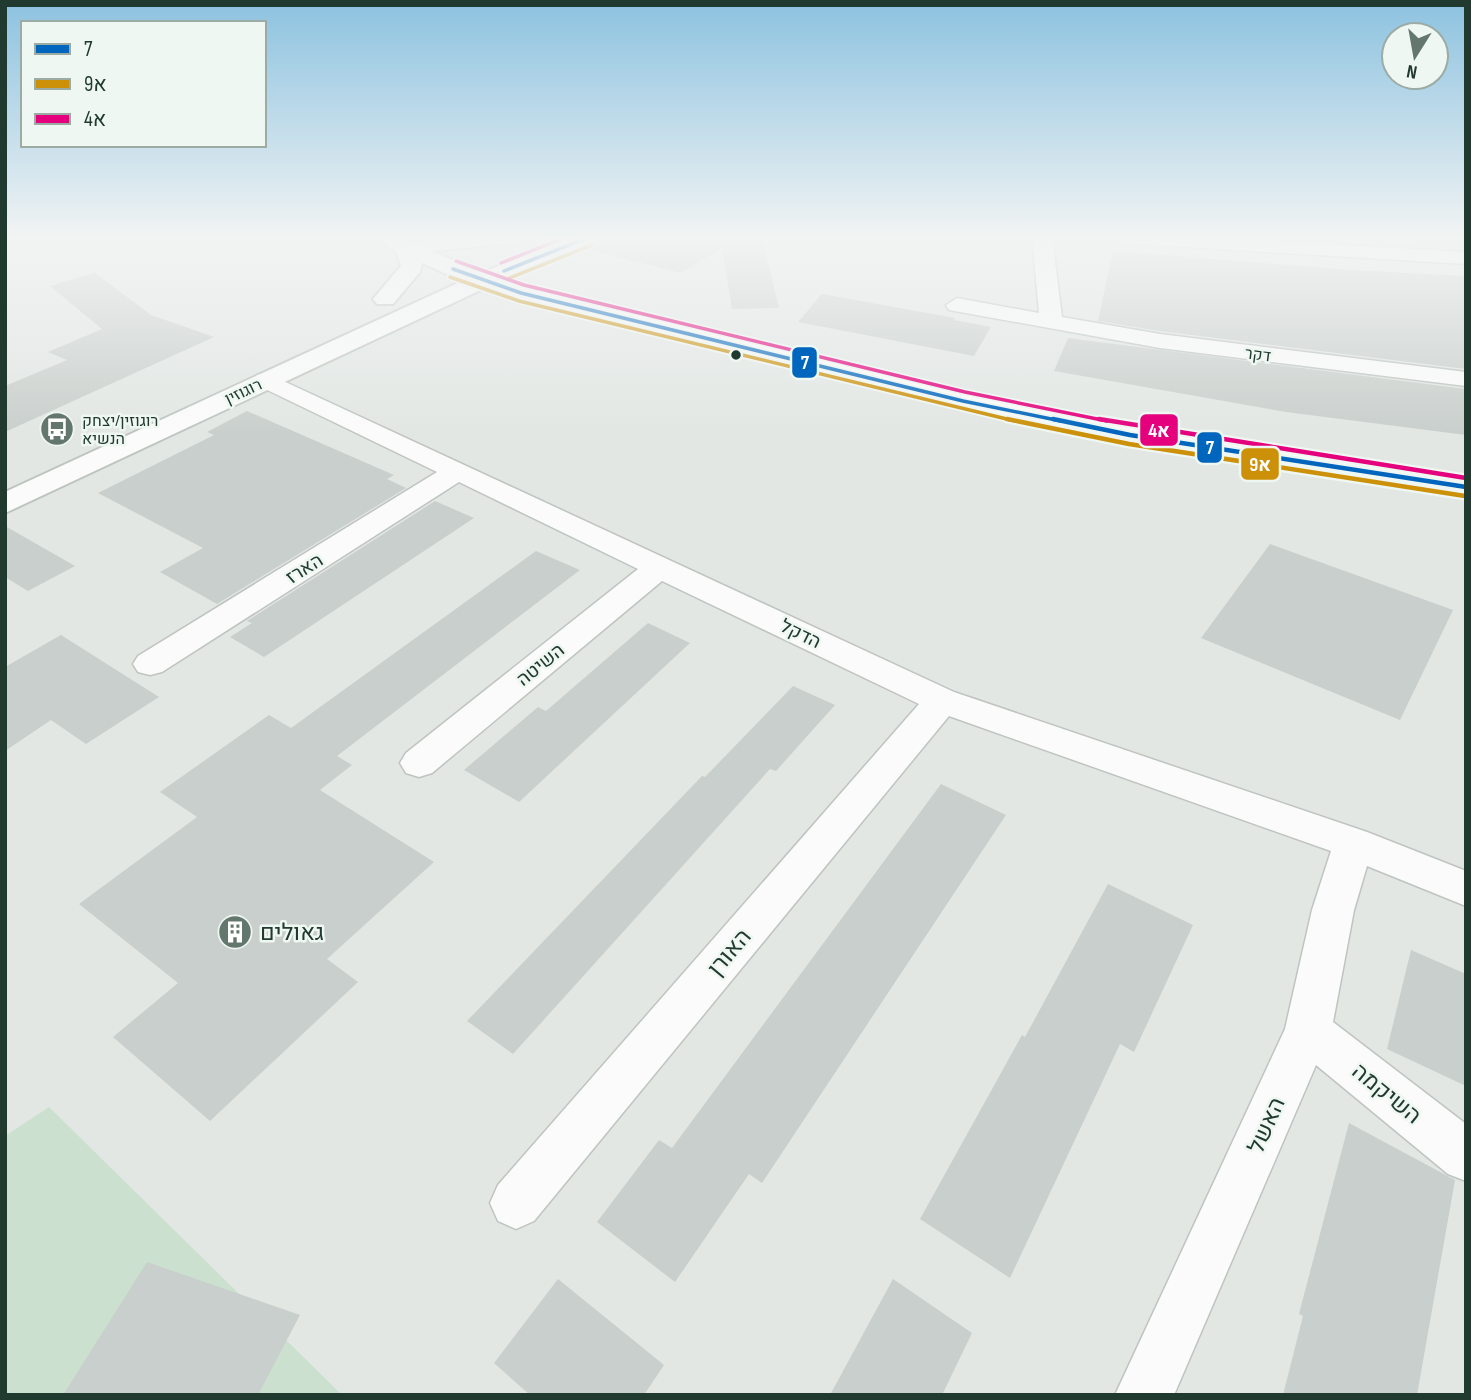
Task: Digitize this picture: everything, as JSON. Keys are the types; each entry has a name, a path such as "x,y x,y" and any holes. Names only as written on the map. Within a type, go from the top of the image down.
{"main road":[{"name":"רוגוזין","path":"213,378 378,302"},
{"name":"רוגוזין","path":"5,505 266,380 416,302"},
{"path":"561,302 809,365 1116,432 1466,487"},
{"path":"5,476 66,447"}],"street":[{"path":"1049,302 1051,323"},
{"name":"דקר","path":"957,305 1160,341 1466,379"},
{"name":"הדקל","path":"266,380 942,701 1353,843 1466,889"},
{"name":"הארז","path":"150,664 458,471"},
{"name":"השיטה","path":"419,763 661,566"},
{"name":"האורן","path":"516,1203 942,701"},
{"name":"האשל","path":"1144,1395 1308,1030 1334,909 1353,843"},
{"name":"השיקמה","path":"1308,1030 1466,1156"}],"green space":[{"path":"49,1107 342,1395 5,1395 5,1136"}],"building":[{"path":"70,302 134,302 151,315 214,337 5,432 5,386 67,360 48,352 102,329"},
{"path":"731,302 778,302 779,308 732,309"},
{"path":"815,302 868,302 991,327 974,356 798,322"},
{"path":"1102,302 1466,302 1466,369 1160,331 1098,321"},
{"path":"1068,338 1466,389 1466,435 1286,412 1054,371"},
{"path":"247,411 394,475 387,479 406,488 217,604 160,572 203,548 98,493 214,435 207,432"},
{"path":"435,501 474,518 264,657 230,637 252,623 247,621"},
{"path":"5,526 75,566 28,591 5,577"},
{"path":"1270,544 1453,610 1400,720 1201,638"},
{"name":"גאולים","path":"536,551 580,570 337,756 352,765 320,790 434,862 327,959 358,982 210,1121 113,1037 178,983 79,904 197,817 160,792 269,715 291,728"},
{"path":"648,623 690,643 519,802 464,770 538,707 546,711"},
{"path":"61,635 159,697 86,744 51,720 5,751 5,667"},
{"path":"793,686 835,705 776,771 770,769 513,1054 467,1021 702,776 705,777"},
{"path":"941,784 1006,815 762,1183 749,1174 675,1282 597,1222 659,1140 672,1148"},
{"path":"1108,884 1193,925 1134,1052 1120,1044 1010,1278 920,1219 1022,1035 1025,1037"},
{"path":"1411,950 1466,974 1466,1086 1387,1049"},
{"path":"1349,1123 1455,1180 1417,1395 1283,1395 1303,1316 1299,1314"},
{"path":"147,1262 300,1315 258,1395 63,1395"},
{"path":"558,1279 664,1365 644,1395 530,1395 494,1363"},
{"path":"893,1279 972,1333 942,1395 830,1395"}],"transit line":[{"name":"9א","path":"524,302 961,410 1129,444 1465,496"},
{"name":"7","path":"559,302 963,401 1130,435 1466,487"},
{"name":"4א","path":"595,302 965,392 1132,426 1466,478"}],"place":[{"name":"רוגוזין/יצחק הנשיא","path":"57,429"},
{"name":"גאולים","path":"235,932"}]}
